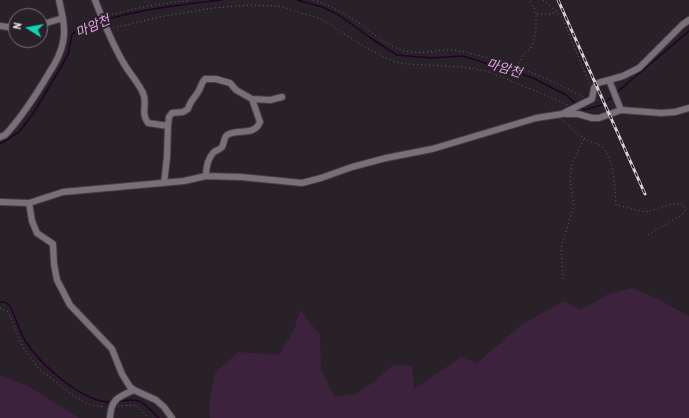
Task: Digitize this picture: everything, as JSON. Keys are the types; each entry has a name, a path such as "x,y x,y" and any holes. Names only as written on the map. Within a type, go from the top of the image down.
{"street":[{"path":"0,137 5,135 27,109 53,67 63,42 61,0"},
{"path":"95,0 124,64 144,94 144,115 146,120 148,123 168,126"},
{"path":"48,23 63,18"},
{"path":"562,114 592,99 594,88 598,83 622,76 639,68 682,25 689,20"},
{"path":"164,183 169,117 172,113 183,112 188,109 205,79 216,79 230,83 236,90 252,99 270,100 282,97"},
{"path":"609,80 620,108"},
{"path":"206,176 213,152 220,149 227,135 239,132 250,132 258,126 260,122 259,116 252,99"},
{"path":"0,202 29,203 63,192 184,182 206,176 240,177 302,183 386,158 432,149 536,118 562,114 578,114 598,118 620,108 662,113 675,112 689,108"},
{"path":"29,203 32,221 37,233 53,244 54,264 57,280 70,305 112,349 122,374 134,390 156,400 164,407 172,418"},
{"path":"110,418 112,406 117,398 134,390"}],"path":[{"path":"102,18 141,8 191,0"},
{"path":"313,0 332,7 358,22 380,39 406,52 422,53 453,50 502,62 566,87 588,102"},
{"path":"517,67 521,58 531,48 536,30 536,14 534,6 529,0"},
{"path":"543,0 562,17 593,93"},
{"path":"107,29 159,16 214,8 250,5 278,6 321,19 368,50 393,61 406,64 462,66 486,71 555,99 574,109"},
{"path":"536,14 551,14 557,11"},
{"path":"562,114 563,120 584,139 602,146 606,151 613,174 616,191 616,205 627,206 644,212 677,204 684,205 686,211 682,215 646,235"},
{"path":"563,279 562,244 571,220 574,206 570,181 572,163 584,139"},
{"path":"0,308 8,312 24,349 39,369 57,384 90,405 99,407 136,405 148,418"}],"shaded area":[{"path":"632,288 656,298 689,316 689,418 210,418 209,403 215,373 238,352 279,355 294,330 300,310 320,335 321,368 334,397 356,394 375,381 393,365 412,366 414,389 461,357 477,363 521,325 564,301 581,310 606,295"},
{"path":"0,375 28,386 79,418 0,418"}],"waterway":[{"name":"마암천","path":"105,20 148,10 222,0"},
{"name":"마암천","path":"297,0 322,7 339,15 397,55 431,58 463,56 533,78 566,95 577,105"},
{"name":"마암천","path":"0,144 19,132 33,114 68,55 72,34 89,25 102,21"},
{"name":"마암천","path":"616,93 689,31"},
{"name":"마암천","path":"580,107 584,110 602,105 613,96"},
{"path":"0,302 5,302 10,306 21,334 26,342 33,352 53,372 76,390 101,401 112,402"},
{"path":"118,402 137,400 142,402 159,418"}],"railway":[{"path":"558,0 645,194"}]}
